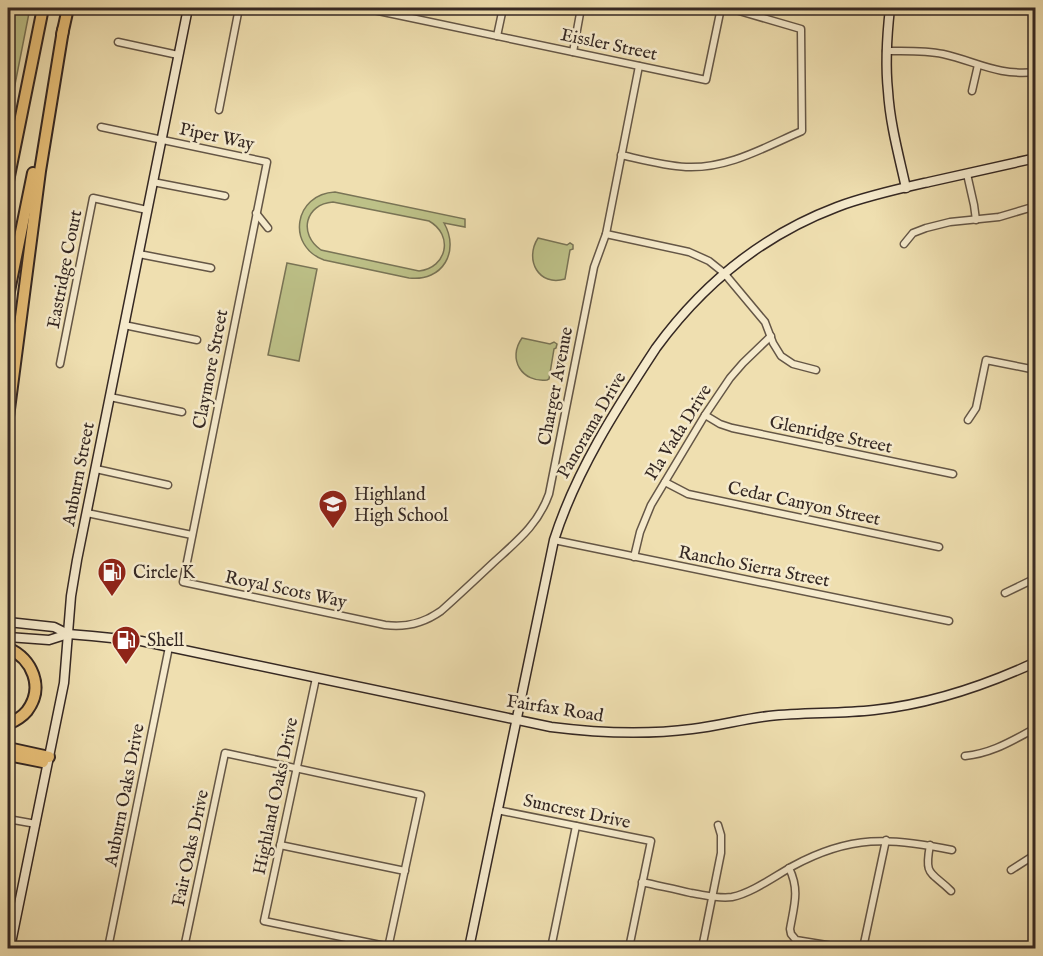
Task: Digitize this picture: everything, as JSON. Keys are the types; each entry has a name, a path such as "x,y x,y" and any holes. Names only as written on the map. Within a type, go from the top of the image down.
{"highway":[{"path":"8,181 43,8"},
{"path":"8,296 68,8"},
{"path":"8,417 39,181 63,30"},
{"path":"8,648 19,653 30,666 35,679 33,702 21,716 8,724"},
{"path":"8,748 49,760"},
{"path":"8,755 49,760"}],"main road":[{"name":"Auburn Street","path":"10,948 64,683 75,575 188,8"},
{"path":"890,8 886,51 887,81 890,111 906,188"},
{"name":"Panorama Drive","path":"469,948 554,540 566,504 578,478 642,369 662,340 694,301 724,273 767,242 818,215 856,200 1035,158"},
{"name":"Fairfax Road","path":"8,622 54,627 68,634 117,638 170,647 573,730 621,733 694,729 787,714 872,710 912,704 944,697 990,682 1035,662"},
{"name":"Fairfax Road","path":"8,637 49,640 68,634"}],"street":[{"path":"219,110 239,8"},
{"name":"Eissler Street","path":"364,8 706,80 721,8"},
{"path":"497,36 503,8"},
{"path":"573,52 581,8"},
{"path":"621,155 672,166 713,166 739,159 802,131 801,29 729,8"},
{"path":"118,42 178,55"},
{"path":"886,51 941,53 996,71 1035,72"},
{"path":"972,91 978,65"},
{"name":"Charger Avenue","path":"383,625 414,624 434,616 527,531 540,515 549,494 594,267 606,234 639,66"},
{"name":"Piper Way","path":"101,127 267,162"},
{"name":"Claymore Street","path":"183,582 267,162"},
{"path":"967,174 976,220"},
{"path":"153,182 225,196"},
{"name":"Eastridge Court","path":"60,364 93,198 147,210"},
{"path":"904,244 913,233 926,228 950,222 1014,213 1035,206"},
{"path":"256,213 268,228"},
{"path":"606,234 689,252 709,261 724,273 765,322 776,350 787,361 800,367 816,370"},
{"path":"139,254 211,268"},
{"path":"124,325 197,340"},
{"name":"Pla Vada Drive","path":"634,557 645,517 705,415 730,378 771,336"},
{"path":"968,420 976,408 986,360 1035,370"},
{"path":"110,397 183,411"},
{"name":"Glenridge Street","path":"705,415 732,428 953,474"},
{"path":"96,469 168,485"},
{"name":"Cedar Canyon Street","path":"665,482 688,494 939,547"},
{"path":"1035,504 1035,526"},
{"path":"87,513 192,535"},
{"name":"Rancho Sierra Street","path":"554,540 949,621"},
{"path":"1005,593 1035,578"},
{"name":"Royal Scots Way","path":"183,582 383,625"},
{"name":"Auburn Oaks Drive","path":"108,948 170,647"},
{"name":"Highland Oaks Drive","path":"316,678 264,921 390,948"},
{"path":"965,756 993,751 1035,728"},
{"name":"Fair Oaks Drive","path":"184,948 225,753 296,768"},
{"path":"296,768 421,795 390,948"},
{"name":"Suncrest Drive","path":"497,810 651,841 642,882"},
{"path":"8,819 36,824"},
{"path":"702,948 721,853 722,844 718,825"},
{"path":"551,948 576,826"},
{"path":"863,948 886,840"},
{"path":"629,948 642,882 722,898 739,895 835,847 886,840 952,850"},
{"path":"280,844 405,871"},
{"path":"930,845 927,861 929,870 934,878 951,891"},
{"path":"1011,870 1035,854"},
{"path":"789,868 796,893 791,934 796,940 844,948"}],"green space":[{"path":"8,8 30,8 8,120"},
{"path":"335,192 465,219 465,227 444,223 450,244 449,254 439,270 421,278 409,278 324,260 312,253 304,244 300,233 303,211 321,195","holes":["333,202 429,221 442,234 444,250 436,264 419,271 321,250 309,236 307,228 311,214 316,208"]},
{"path":"538,238 573,245 565,279 548,279 536,270 533,255"},
{"path":"287,263 317,269 299,361 268,355"},
{"path":"522,338 557,344 554,349 549,379 530,378 520,368 516,354"}],"place":[{"name":"Highland High School","path":"333,530"},
{"name":"Circle K","path":"112,598"},
{"name":"Shell","path":"126,666"}]}
